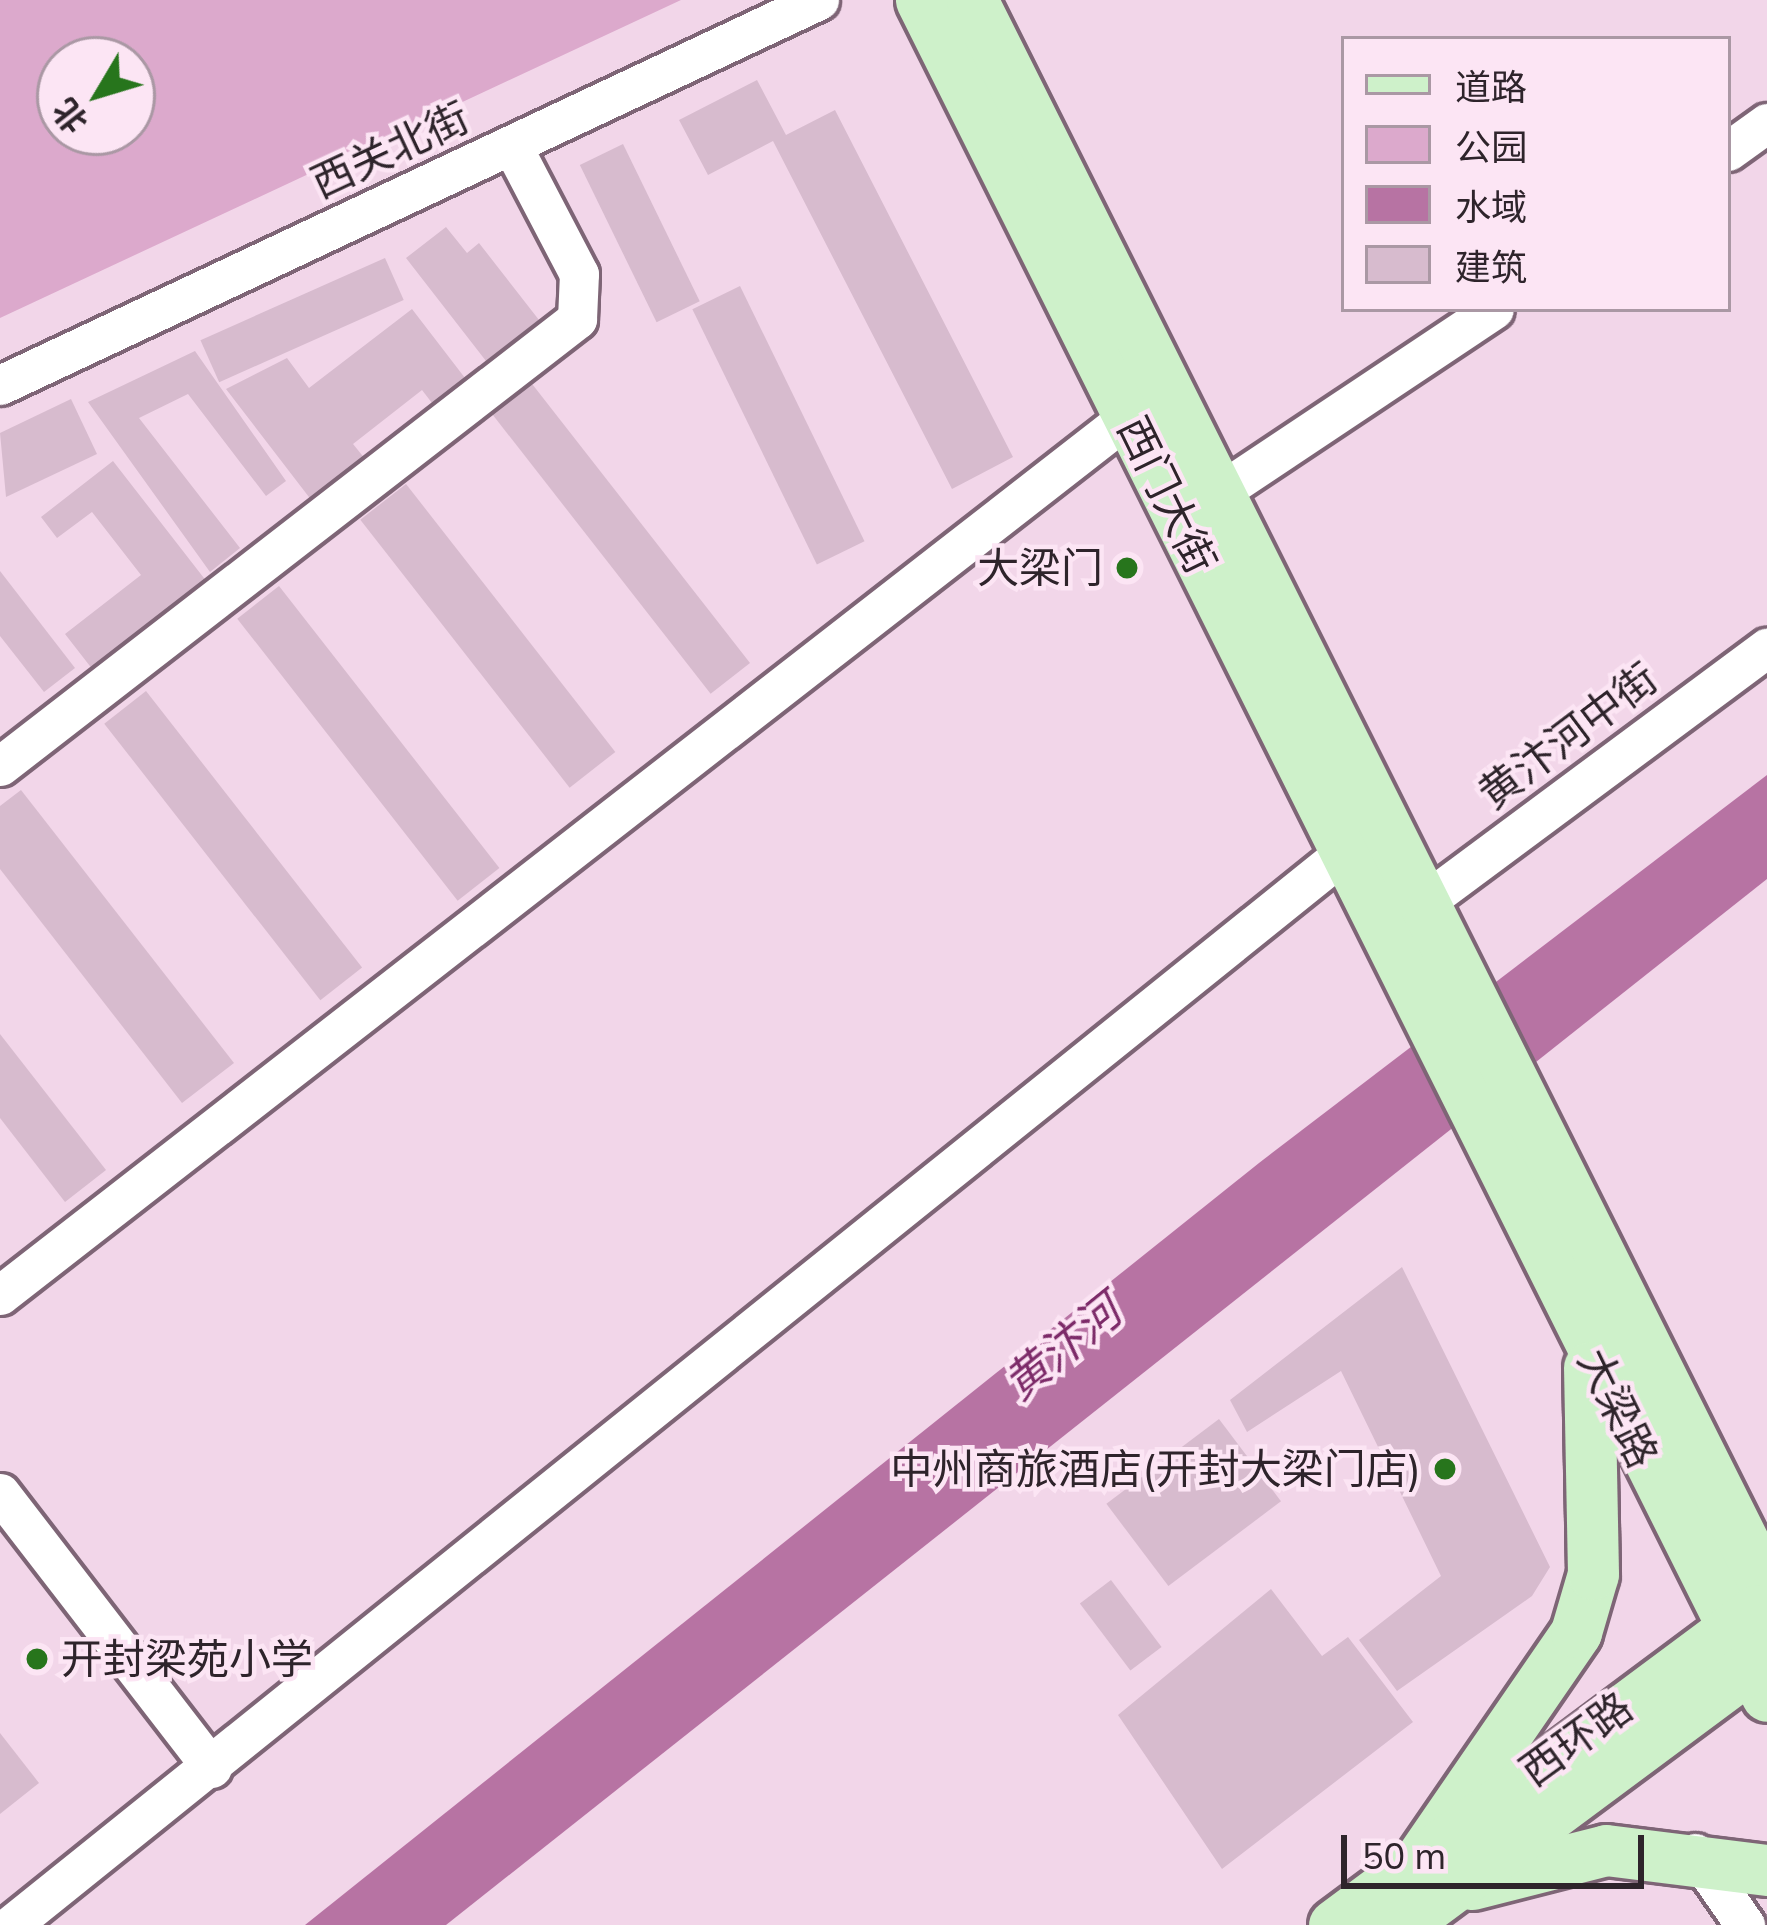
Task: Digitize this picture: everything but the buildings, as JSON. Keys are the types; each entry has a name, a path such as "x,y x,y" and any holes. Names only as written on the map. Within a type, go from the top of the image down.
{"main road":[{"name":"西门大街","path":"921,0 1413,990"},
{"name":"西门大街","path":"972,0 1458,965"},
{"name":"大梁路","path":"1458,965 1767,1588"},
{"name":"大梁路","path":"1413,990 1589,1348 1756,1649"},
{"path":"1433,1874 1576,1632 1593,1574 1589,1348"},
{"name":"西环路","path":"1334,1925 1433,1874 1756,1649"},
{"path":"1433,1874 1606,1850 1695,1853 1767,1870"},
{"name":"西环路","path":"1402,1925 1433,1874"}],"street":[{"name":"西关北街","path":"0,385 819,0"},
{"path":"1731,149 1767,123"},
{"path":"0,766 577,319 579,274 512,146"},
{"path":"1220,492 1490,312"},
{"path":"0,1295 1128,417"},
{"name":"黄汴河中街","path":"1426,901 1767,648"},
{"path":"11,1925 212,1768 1345,852"},
{"path":"0,1492 212,1768"},
{"path":"1695,1853 1745,1925"}],"green space":[{"path":"0,0 681,0 0,318"}],"water":[{"name":"黄汴河","path":"1767,775 1767,879 446,1925 305,1925 1259,1163"}],"place":[{"name":"大梁门","path":"1127,568"},
{"name":"中州商旅酒店(开封大梁门店)","path":"1445,1469"},
{"name":"开封梁苑小学","path":"37,1659"}]}
